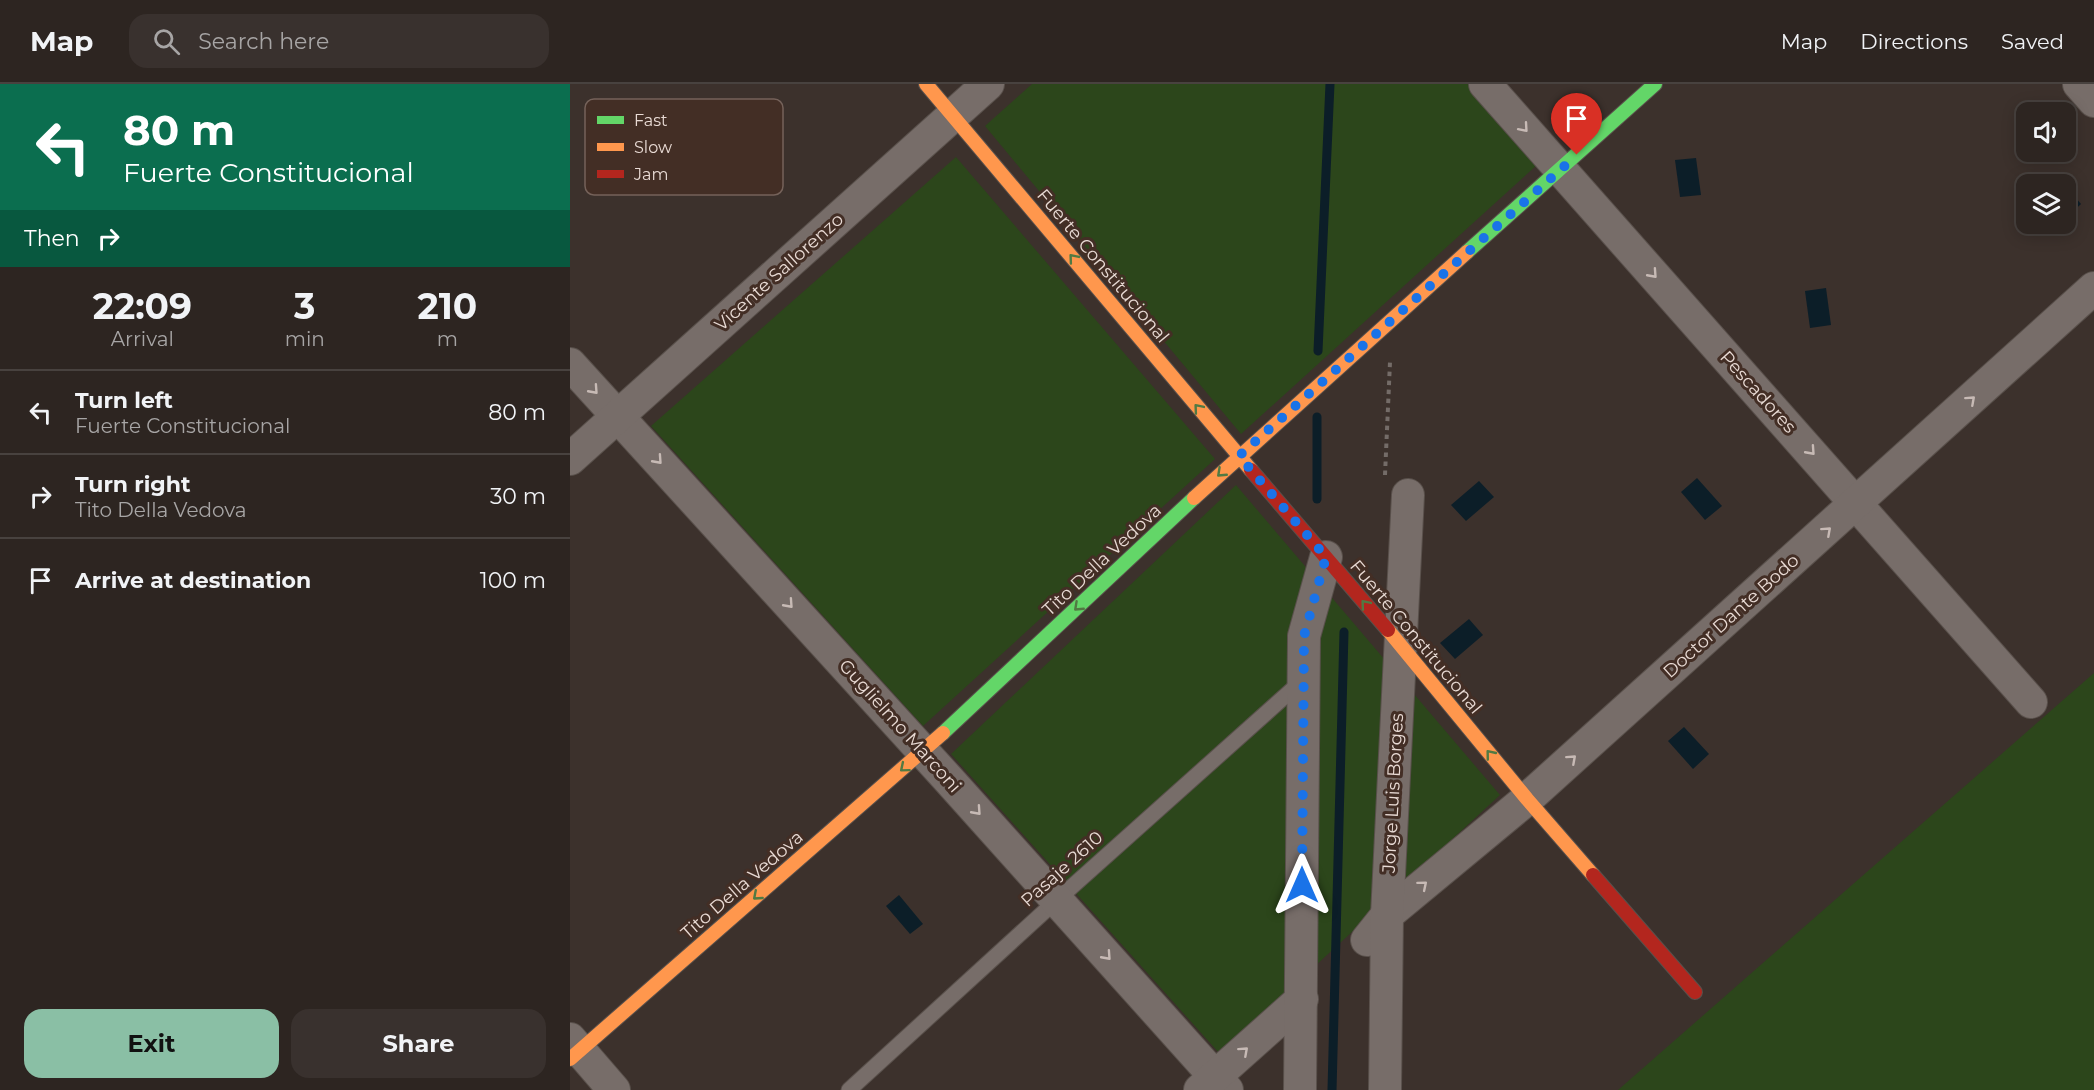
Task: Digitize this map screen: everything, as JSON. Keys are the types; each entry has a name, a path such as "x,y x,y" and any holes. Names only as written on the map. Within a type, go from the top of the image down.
{"street":[{"name":"Fuerte Constitucional","path":"926,84 1400,644 1527,799 1695,992"},
{"name":"Vicente Sallorenzo","path":"570,459 988,84"},
{"name":"Pescadores","path":"1485,84 2031,702"},
{"name":"Tito Della Vedova","path":"573,1050 924,751 1239,456 1655,84"},
{"path":"2079,84 2094,101"},
{"name":"Doctor Dante Bodo","path":"1367,940 1387,915 1527,799 2094,288"},
{"name":"Guglielmo Marconi","path":"570,364 1057,900 1214,1086"},
{"name":"Jorge Luis Borges","path":"1385,1090 1387,915 1408,495"},
{"path":"1300,1090 1304,636 1326,557"},
{"path":"1214,1086 1302,999"},
{"path":"573,1050 614,1090"}],"lane":[{"name":"Pasaje 2610","path":"849,1090 1057,900 1304,680"}],"green space":[{"path":"1032,84 1468,84 1538,164 1241,434 985,126"},
{"path":"956,157 1215,459 923,726 651,426"},
{"path":"1236,485 1500,795 1220,1054 951,754"},
{"path":"2094,673 2094,1090 1618,1090"}],"water":[{"path":"1696,158 1701,195 1680,197 1675,160"},
{"path":"2076,198 2081,204 2076,209"},
{"path":"1826,288 1831,325 1810,328 1805,291"},
{"path":"1697,478 1722,506 1705,520 1681,492"},
{"path":"1479,481 1494,497 1466,521 1451,505"},
{"path":"1469,619 1483,635 1455,659 1440,643"},
{"path":"1684,727 1709,754 1693,769 1668,741"},
{"path":"899,895 923,924 910,934 886,906"}],"waterway":[{"path":"1318,351 1330,84"},
{"path":"1317,417 1317,499"},
{"path":"1332,1090 1344,632"}],"traffic: fast":[{"path":"1467,252 1655,84"},
{"path":"943,733 1194,498"}],"traffic: slow":[{"path":"926,84 1251,470"},
{"path":"1194,498 1467,252"},
{"path":"1388,630 1527,799 1593,875"},
{"path":"570,1059 943,733"}],"traffic: jam":[{"path":"1251,470 1388,630"},
{"path":"1593,875 1695,992"}],"route":[{"path":"1302,885 1304,636 1326,557 1239,456 1577,155"}]}
